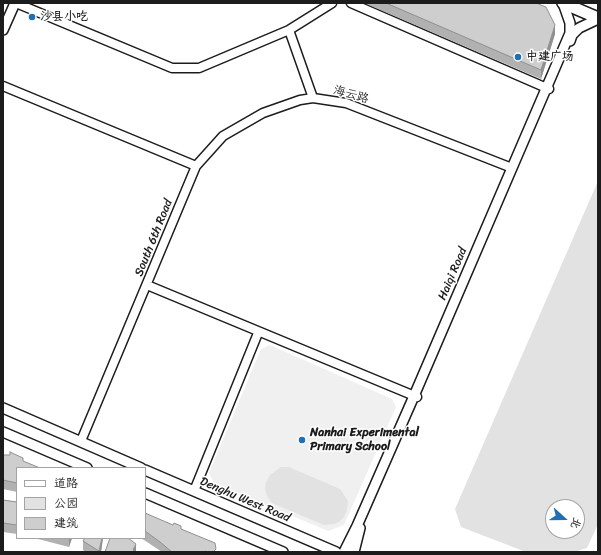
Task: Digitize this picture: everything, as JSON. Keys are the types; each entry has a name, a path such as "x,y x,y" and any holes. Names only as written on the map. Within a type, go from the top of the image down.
{"highway":[{"path":"563,3 598,18"}],"main road":[{"path":"3,30 15,3"},
{"name":"Haiqi Road","path":"344,552 415,397 548,88 570,33 570,23 563,3"},
{"name":"Haiqi Road","path":"354,552 360,529 415,397 512,168 572,35 579,28 598,18"},
{"path":"3,408 82,441 139,467"},
{"path":"3,432 85,467"},
{"name":"Denghu West Road","path":"146,470 336,552"},
{"path":"146,493 283,552"}],"street":[{"path":"15,3 172,68 199,68 289,30 332,3"},
{"path":"351,3 548,88"},
{"path":"289,30 313,98"},
{"path":"3,86 196,166"},
{"name":"海云路","path":"196,166 224,136 263,113 300,100 313,98 346,103 512,168"},
{"name":"South 6th Road","path":"196,166 147,285 258,333 415,397"},
{"path":"82,441 147,285"},
{"path":"194,491 258,333"}],"shaded area":[{"name":"Nanhai Experimental Primary School","path":"270,345 392,399 396,407 344,525 328,531 214,483 209,473 261,349"}],"green space":[{"path":"598,181 598,524 587,548 574,552 526,552 461,527 455,509"},
{"path":"281,467 289,467 340,489 348,501 347,510 344,517 339,522 334,524 324,525 272,503 267,496 265,489 266,482 270,475"}],"building":[{"name":"中建广场","path":"386,3 536,3 546,7 555,25 541,70"},
{"path":"10,452 23,458 23,461 38,467 16,467 16,483 3,480 3,455 10,455"},
{"path":"3,500 16,502 16,525 3,523"},
{"path":"146,513 173,525 174,523 181,526 181,529 215,543 216,549 213,552 172,552 146,532"},
{"path":"84,539 102,539 99,551 83,541"},
{"path":"110,539 129,539 136,544 133,550 136,552 105,552"}],"place":[{"name":"沙县小吃","path":"32,17"},
{"name":"中建广场","path":"518,57"},
{"name":"Nanhai Experimental Primary School","path":"302,440"}]}
